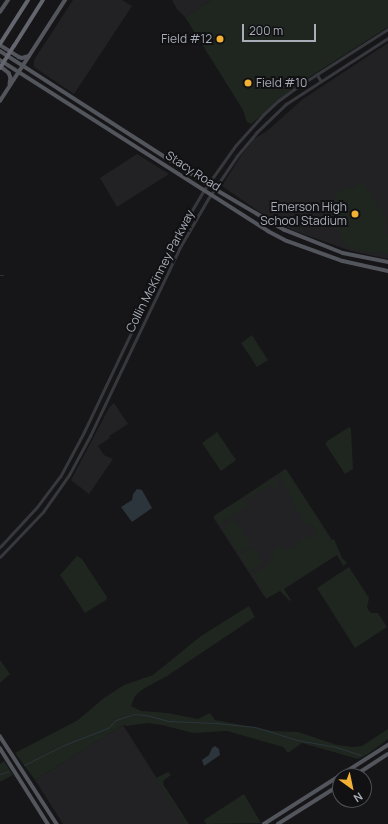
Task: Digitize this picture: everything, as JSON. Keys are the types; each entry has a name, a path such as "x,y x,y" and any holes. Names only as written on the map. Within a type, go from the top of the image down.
{"highway":[{"path":"1,43 28,0"},
{"path":"0,67 43,0"}],"main road":[{"path":"0,12 8,0"},
{"path":"0,101 65,0"},
{"path":"1,43 22,58 30,54"},
{"name":"Stacy Road","path":"0,51 208,185 285,230 314,243 352,255 388,262"},
{"name":"Stacy Road","path":"0,60 204,190 245,218 287,241 350,263 388,271"},
{"path":"0,67 9,73 11,78 9,87"},
{"path":"134,145 138,139"},
{"path":"350,263 352,255"},
{"path":"0,736 57,824"},
{"path":"264,824 388,746"},
{"path":"0,748 48,824"},
{"path":"366,768 388,754"},
{"path":"26,788 31,784"},
{"path":"278,824 332,790"}],"street":[{"name":"Collin McKinney Parkway","path":"0,547 37,507 60,477 84,432 163,264 204,190 236,145 263,115 291,92 388,29"},
{"name":"Collin McKinney Parkway","path":"0,557 43,512 75,465 179,248 237,156 256,133 286,104 388,38"},
{"path":"317,74 321,81"}],"shaded area":[{"path":"73,0 122,0 132,6 74,94 34,67 34,60"},
{"path":"172,0 211,0 185,17 177,9"},
{"path":"211,0 388,0 388,27 297,85 251,124 247,122 243,110 185,17"},
{"path":"388,43 388,259 351,251 292,230 258,211 222,186 240,157 254,139 267,131 303,99"},
{"path":"137,154 169,174 117,207 100,178"},
{"name":"Emerson High School Stadium","path":"360,183 364,184 387,219 385,231 388,235 388,254 368,252 348,247 323,208 333,202 338,191 345,188 352,188"},
{"path":"252,335 268,360 257,367 241,343"},
{"path":"114,403 128,424 109,436 110,438 98,446 104,455 113,459 89,494 71,480 109,408"},
{"path":"349,427 351,429 353,469 345,474 326,445 326,442"},
{"path":"217,432 236,460 221,471 202,443"},
{"path":"285,469 337,549 336,554 266,599 213,517"},
{"path":"286,469 332,540 334,539 342,558 347,563 342,567 343,565 337,555 284,589 291,600 290,601 280,591 267,598 254,577 254,574 275,560 271,552 282,546 285,550 294,546 304,538 301,534 310,539 317,534 316,529 313,526 303,524 305,523 304,521 295,507 293,508 293,505 296,506 296,503 293,502 287,491 291,490 287,489 279,476 279,474"},
{"path":"274,477 280,489 277,490 275,487 270,487 269,485 249,500 247,495"},
{"path":"137,489 142,490 152,508 132,522 121,507 132,500 133,494"},
{"path":"242,498 248,505 247,507 221,523 218,523 215,515"},
{"path":"233,521 236,521 250,543 249,546 238,552 222,529"},
{"path":"255,548 263,563 250,572 241,558 241,554"},
{"path":"77,556 82,559 107,597 106,600 85,613 60,575"},
{"path":"349,567 369,598 367,608 371,613 378,613 387,627 355,648 317,588"},
{"path":"249,606 255,617 167,676 143,689 135,696 131,706 141,711 168,713 198,719 210,713 215,720 273,731 298,732 337,745 353,747 362,746 388,729 388,739 368,754 358,759 302,743 288,753 283,747 227,731 193,733 162,725 147,723 127,726 123,725 35,780 15,753 78,720 104,698 124,685 153,675 201,636"},
{"path":"0,660 10,674 0,683"},
{"path":"123,725 186,824 63,824 35,780"},
{"path":"215,746 219,749 220,755 204,766 202,760 209,755 212,748"},
{"path":"4,761 13,775 0,782 0,764"},
{"path":"168,772 171,775 164,780 163,784 189,824 185,824 156,778"},
{"path":"244,794 261,823 206,824 204,820"}],"waterway":[{"path":"24,765 64,745 108,728 116,720 134,714 146,715 169,721 216,723 255,727 297,740 336,747 361,755"},
{"path":"0,774 9,771"}],"place":[{"name":"Field #12","path":"220,39"},
{"name":"Field #10","path":"248,83"},
{"name":"Emerson High School Stadium","path":"355,214"}]}
